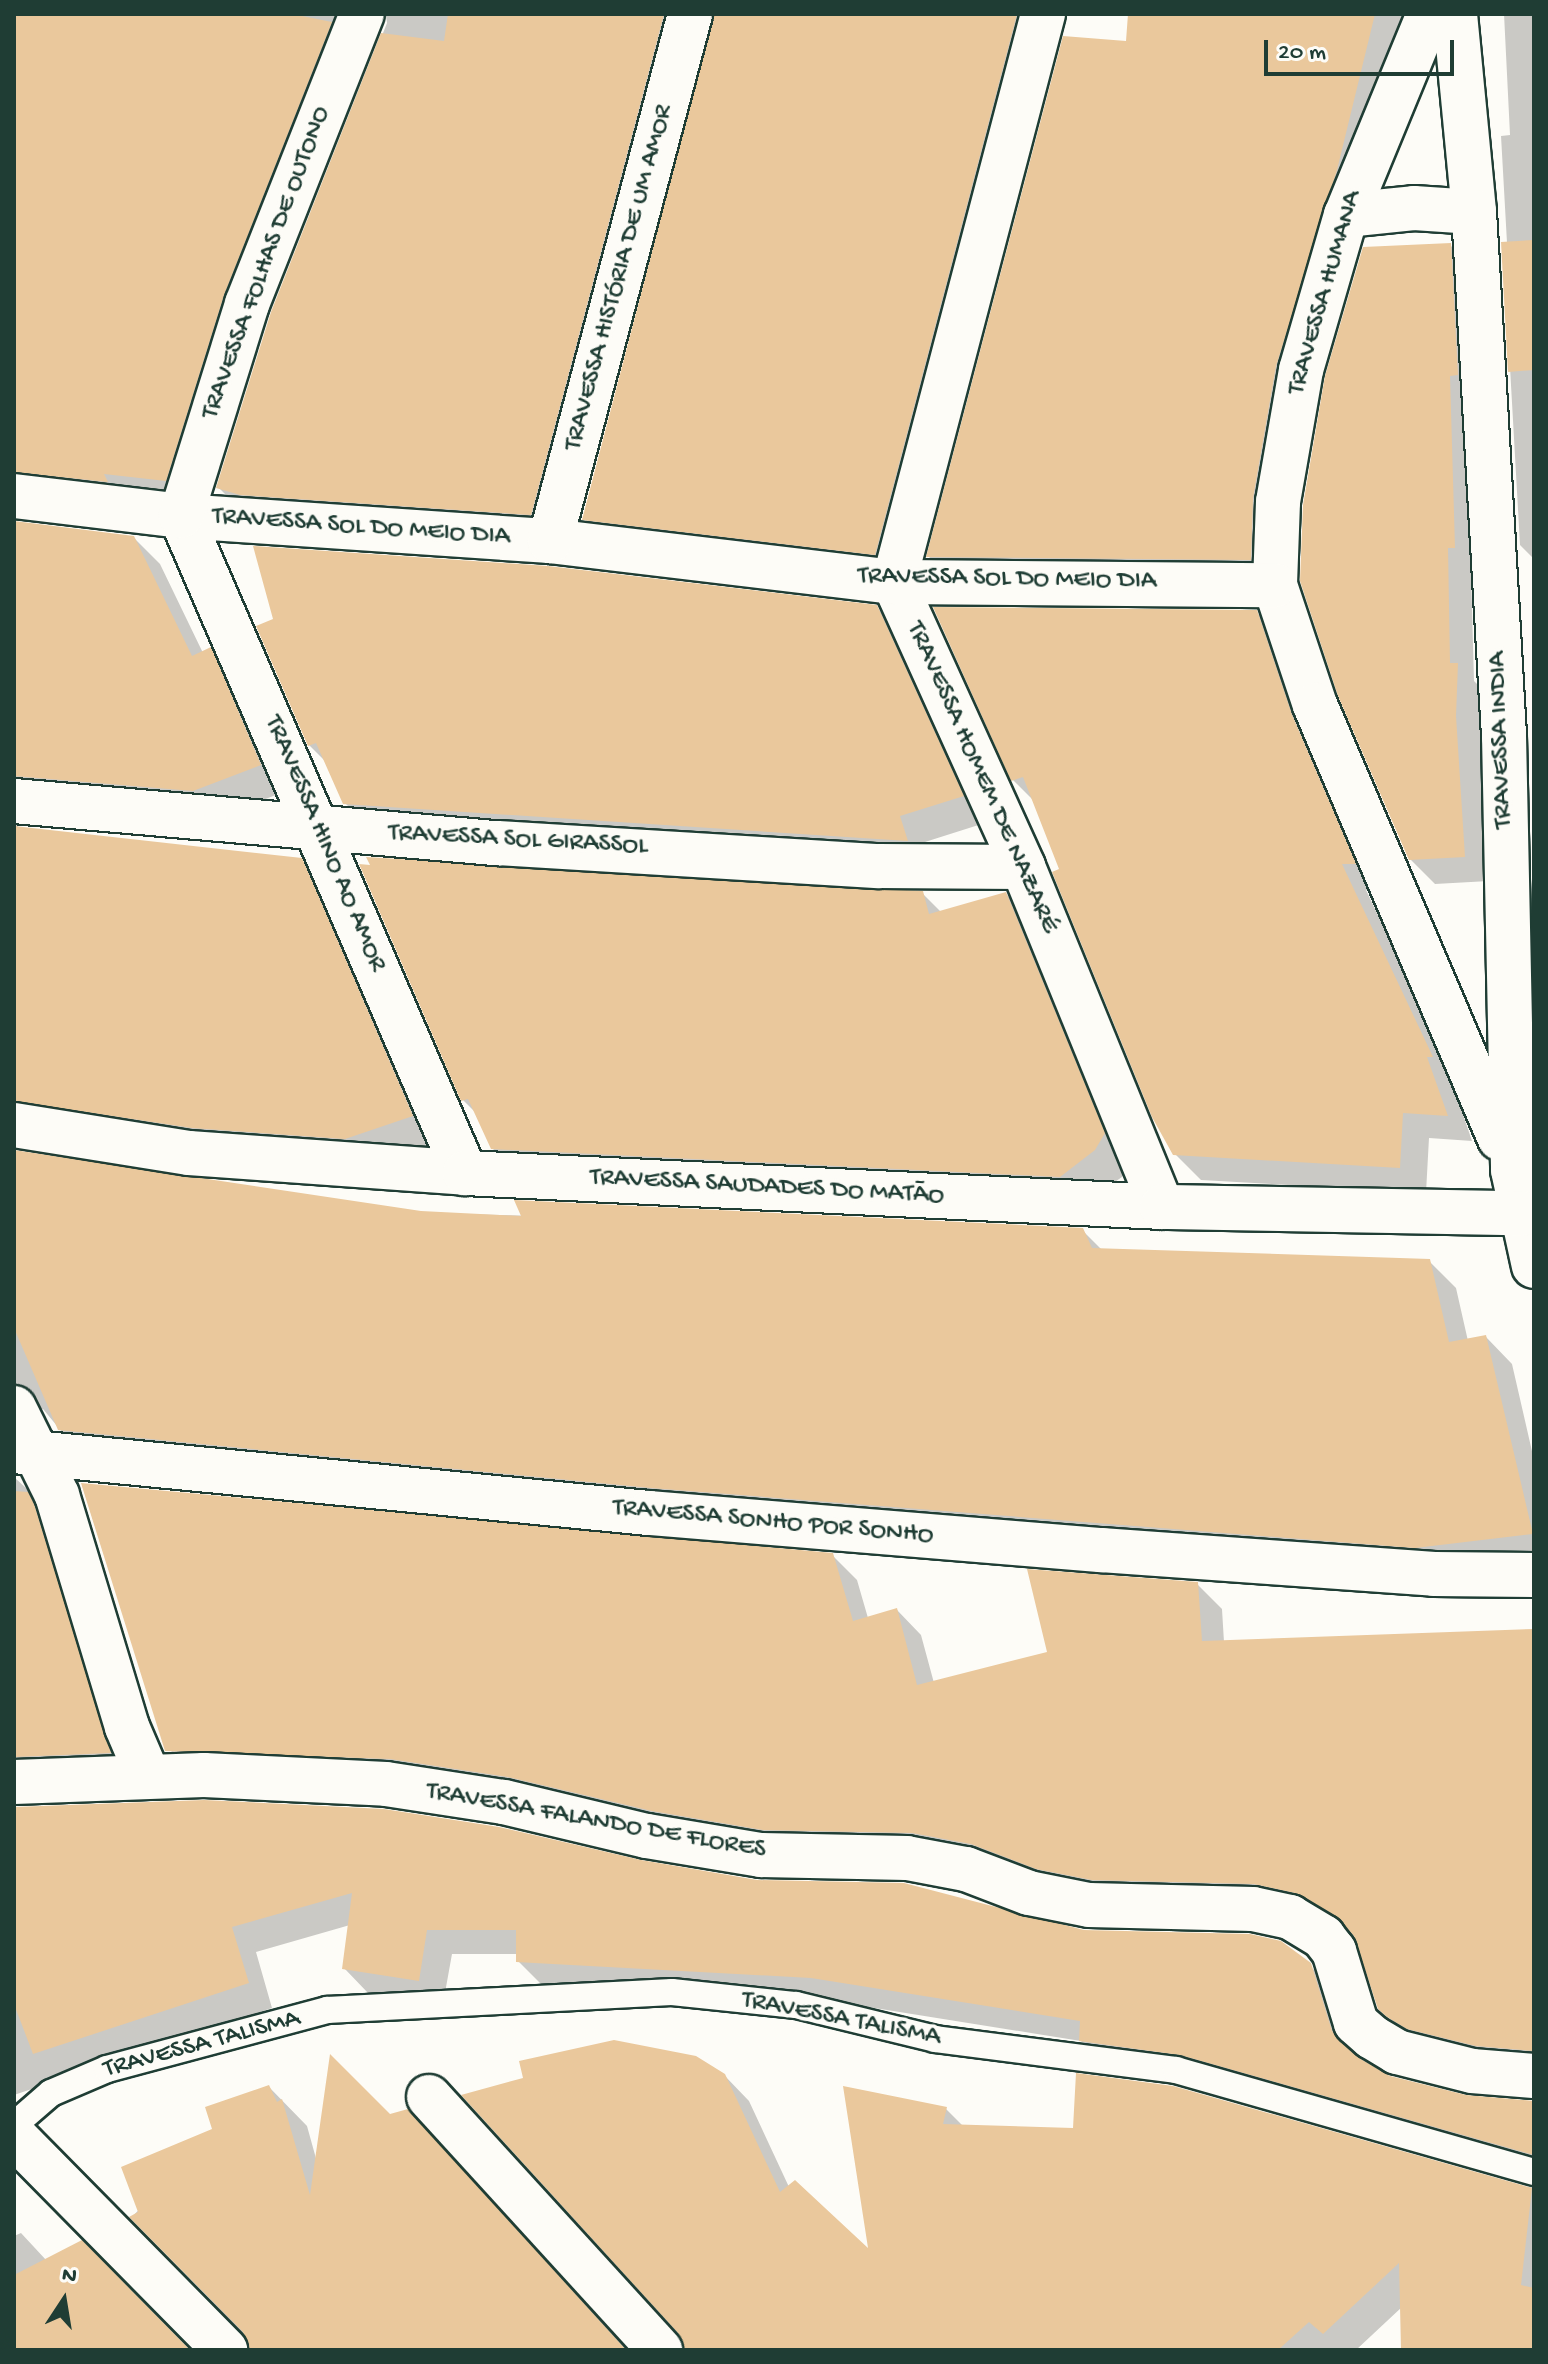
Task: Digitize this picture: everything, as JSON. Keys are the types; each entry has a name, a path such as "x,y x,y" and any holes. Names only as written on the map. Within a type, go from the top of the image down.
{"street":[{"name":"TRAVESSA FOLHAS DE OUTONO","path":"181,516 247,304 362,14"},
{"name":"TRAVESSA HISTÓRIA DE UM AMOR","path":"550,541 690,14"},
{"path":"894,582 1043,14"},
{"name":"TRAVESSA HUMANA","path":"1275,585 1286,440 1346,215 1429,14"},
{"name":"TRAVESSA INDIA","path":"1455,14 1474,212 1504,736 1513,1170 1534,1266"},
{"path":"1346,215 1414,208 1474,212"},
{"name":"TRAVESSA SOL DO MEIO DIA","path":"14,496 181,516 550,541 894,582 1275,585"},
{"name":"TRAVESSA HINO AO AMOR","path":"181,516 224,604 314,828 465,1173"},
{"name":"TRAVESSA HOMEM DE NAZARÉ","path":"894,582 1023,867 1162,1207"},
{"path":"1275,585 1315,705 1448,1008 1513,1170"},
{"name":"TRAVESSA SOL GIRASSOL","path":"14,801 314,828 879,866 1023,867"},
{"name":"TRAVESSA SAUDADES DO MATÃO","path":"14,1125 189,1153 465,1173 1162,1207 1523,1213"},
{"path":"14,1408 26,1453 70,1532 127,1727 148,1776"},
{"name":"TRAVESSA SONHO POR SONHO","path":"26,1453 1101,1550 1434,1574 1534,1575"},
{"name":"TRAVESSA FALANDO DE FLORES","path":"14,1782 148,1776 386,1784 504,1802 647,1836 761,1855 907,1858 966,1869 1029,1893 1089,1905 1265,1912 1311,1926 1323,1937 1334,1951 1356,2023 1372,2037 1397,2052 1472,2071 1534,2076"},
{"path":"429,2097 660,2350"},
{"path":"14,2136 225,2350"}],"lane":[{"name":"TRAVESSA TALISMA","path":"14,2125 51,2093 107,2069 327,2010 672,1992 796,2005 935,2039 1176,2070 1534,2172"}],"building":[{"path":"14,14 292,14 332,22 224,295 166,481 104,474 108,482 14,472"},
{"path":"448,14 664,14 531,515 240,495 216,488 271,312 381,33 444,41"},
{"path":"714,14 1017,14 875,555 582,520"},
{"path":"1128,14 1375,14 1337,170 1276,366 1253,498 1251,560 926,557 1063,36 1126,41"},
{"path":"1534,240 1534,370 1508,372 1501,242"},
{"path":"1451,243 1458,375 1450,376 1455,548 1448,548 1450,663 1458,663 1456,716 1465,857 1409,860 1338,696 1300,581 1303,505 1325,376 1363,247"},
{"path":"14,521 134,536 192,656 211,647 261,765 193,791 14,776"},
{"path":"253,546 548,566 877,605 964,796 900,816 908,841 343,804 316,743 308,746 256,626 273,619"},
{"path":"933,607 1257,610 1292,715 1356,864 1342,864 1433,1057 1427,1057 1448,1116 1403,1113 1400,1168 1173,1155 1152,1117 1052,872 1059,869 1023,777 1011,781"},
{"path":"14,826 302,858 413,1116 345,1139 192,1128 14,1101"},
{"path":"366,857 923,891 929,914 1006,892 1105,1133 1095,1150 1060,1177 491,1149 468,1099 461,1101 359,864 370,865"},
{"path":"14,1150 421,1211 521,1216 514,1200 1083,1228 1092,1248 1430,1259 1449,1342 1486,1335 1533,1534 1415,1548 651,1488 58,1430 14,1328"},
{"path":"81,1483 833,1553 853,1621 897,1608 917,1685 1047,1652 1027,1569 1198,1582 1202,1641 1534,1629 1534,2051 1476,2046 1407,2029 1378,2009 1354,1936 1336,1916 1295,1893 1254,1884 1092,1880 1036,1869 971,1844 912,1833 763,1830 652,1811 508,1777 390,1759 165,1751"},
{"path":"14,1491 28,1492 34,1504 111,1753 14,1757"},
{"path":"204,1800 384,1809 499,1827 641,1860 757,1880 904,1883 1084,1930 1250,1934 1281,1941 1311,1963 1332,2031 1359,2058 1390,2076 1466,2095 1534,2101 1534,2155 1180,2055 1079,2041 1080,2021 811,1978 516,1962 516,1930 427,1930 419,1981 342,1969 352,1893 232,1927 249,1983 33,2054 14,2004 14,1807"},
{"path":"614,2040 696,2056 725,2074 780,2192 795,2180 868,2248 843,2086 947,2107 943,2124 1073,2128 1076,2073 1173,2086 1532,2188 1521,2285 1534,2288 1534,2350 1401,2350 1399,2263 1323,2334 1309,2322 1278,2350 684,2350 678,2333 461,2095 523,2078 519,2061"},
{"path":"330,2054 390,2114 408,2109 626,2350 249,2350 243,2332 129,2217 138,2212 121,2167 212,2129 205,2107 269,2085 277,2102 282,2099 310,2195"},
{"path":"82,2240 190,2350 14,2350 14,2275"}]}
